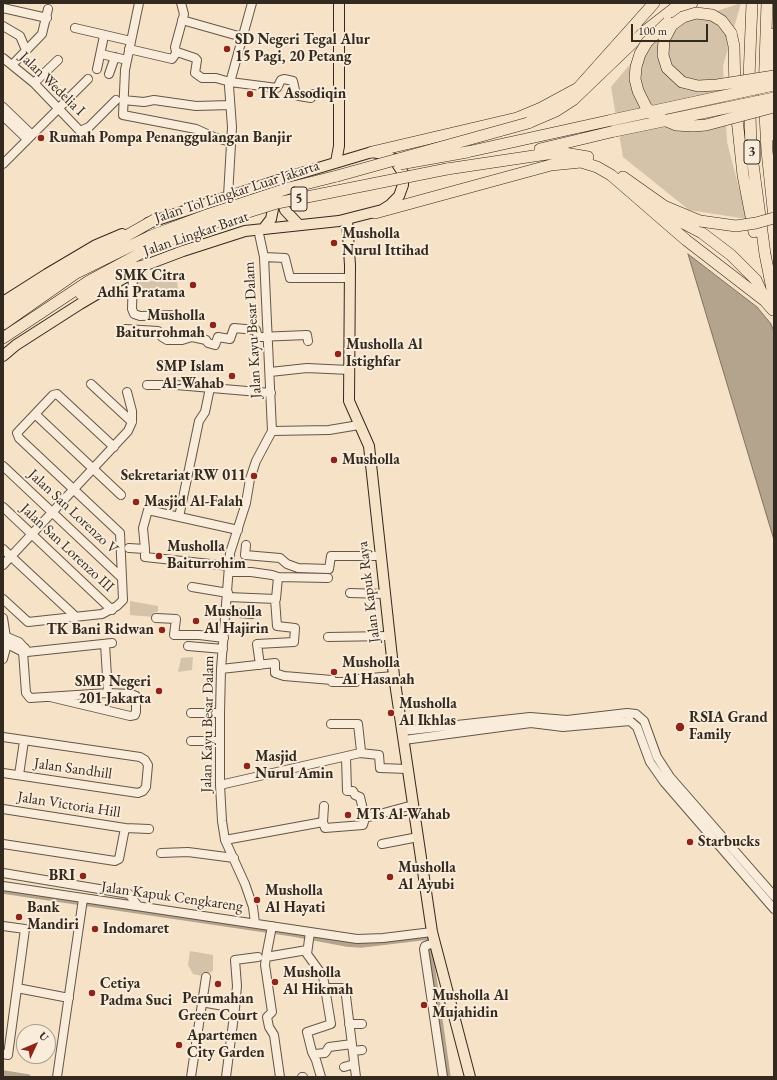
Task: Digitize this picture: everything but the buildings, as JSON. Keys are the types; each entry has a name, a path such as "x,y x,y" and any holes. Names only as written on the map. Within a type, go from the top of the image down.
{"highway":[{"path":"603,68 622,31 645,3"},
{"path":"337,176 532,121 556,111 573,100 603,68 654,3"},
{"path":"532,121 570,96 645,31 681,3"},
{"path":"692,3 668,22 647,42 640,54 636,67 635,79 643,104 655,116 676,125 693,126 706,125 774,107"},
{"name":"3","path":"752,3 749,78 751,149 770,300"},
{"name":"3","path":"767,3 764,95 767,151 774,218"},
{"path":"773,312 759,257 743,175 738,132 734,46 731,33 725,24 712,15 696,13 682,17 672,25 664,40 663,55 667,68 682,82 698,86 717,85 774,76"},
{"name":"3","path":"774,34 774,135"},
{"path":"337,176 467,152 774,85"},
{"path":"372,152 517,118 541,108 578,88"},
{"path":"470,165 615,131 774,98"},
{"path":"470,165 556,153 586,156 603,164 664,206 700,221 736,226 774,218"},
{"path":"375,213 551,165 581,162 597,167 611,175 686,240 770,300"},
{"path":"603,164 634,192 661,211 702,233 731,255 756,280 770,300 773,312"},
{"name":"Jalan Tol Lingkar Luar Jakarta","path":"3,324 76,273 154,241 277,204 470,165"},
{"name":"Jalan Tol Lingkar Luar Jakarta","path":"3,338 88,281 181,224 273,193 337,176"},
{"path":"3,312 66,270 156,220"},
{"path":"3,347 27,329 86,291 122,273 146,266"}],"main road":[{"path":"336,162 339,146 339,3"},
{"path":"339,146 347,158"},
{"path":"3,302 96,244 156,220 228,196 347,158 372,152"},
{"name":"Jalan Lingkar Barat","path":"3,356 16,345 80,304 133,273 183,251 245,231 261,228 347,220 375,213 386,207 395,200 401,192 404,181 401,169 397,162 387,155 372,152"},
{"path":"288,177 281,196 282,203 291,218 299,225"},
{"path":"253,188 263,192 270,198 272,204 271,219 261,228"},
{"name":"Jalan Kapuk Raya","path":"347,220 350,278 349,401 369,446 389,636 394,676 406,735 408,769 432,932 431,944 470,1077"}],"street":[{"path":"139,3 127,60 121,99 122,114 124,116 196,129 216,138 231,142"},
{"path":"75,28 104,36 172,59 176,52 184,14 181,3"},
{"path":"228,196 231,142 230,82 252,3"},
{"path":"3,8 48,13 42,34 13,64"},
{"path":"182,20 242,37"},
{"path":"3,26 20,36 26,50"},
{"path":"97,69 104,36"},
{"path":"176,52 197,60 195,72 197,76 202,78 216,78 230,82 277,88 280,80 284,79 293,82 296,95 311,98 313,94"},
{"path":"101,54 127,60"},
{"path":"109,74 115,57"},
{"name":"Jalan Wedelia I","path":"3,58 13,64 34,83 80,131 85,130 121,99"},
{"path":"34,83 58,60"},
{"path":"3,164 88,79"},
{"path":"121,99 144,102 154,100 196,106 230,105"},
{"path":"3,107 30,137"},
{"path":"3,116 30,137"},
{"name":"Jalan Kayu Besar Dalam","path":"255,923 253,906 226,840 222,821 220,785 220,713 230,553 238,530 254,467 272,431 270,372 266,337 264,257 261,228"},
{"path":"264,257 285,258 290,278 350,278"},
{"path":"133,273 132,309 134,314 140,316 177,315"},
{"path":"124,329 158,331 162,337 167,340 182,340 192,337 206,340 208,343 215,345 218,337 230,339 234,328 256,330 258,337 307,335 308,341"},
{"path":"270,372 307,368 349,370"},
{"path":"91,384 132,422"},
{"path":"147,385 176,385 271,393"},
{"path":"179,517 199,421 205,412 210,388"},
{"path":"3,565 33,535 128,431 132,422 132,411 127,392"},
{"path":"3,599 27,622 102,614 112,610 123,600 120,533 17,436 17,433 53,395 56,394 114,447"},
{"path":"35,414 121,495"},
{"path":"272,431 329,430 359,425"},
{"name":"Jalan San Lorenzo V","path":"3,466 54,512 122,578"},
{"name":"Jalan San Lorenzo III","path":"3,506 112,610"},
{"path":"238,530 148,510 143,528 145,557 272,574 278,577 328,578"},
{"path":"246,544 245,555 280,558 287,564 298,568 329,569 331,556 380,556"},
{"path":"129,548 145,550"},
{"path":"3,549 76,617"},
{"path":"260,665 257,644 294,642 295,628 277,626 276,599 278,577"},
{"path":"192,587 228,595 276,599"},
{"path":"350,593 385,594"},
{"path":"226,612 252,614"},
{"path":"3,618 7,641 3,659"},
{"path":"156,618 176,620 174,635 224,638"},
{"path":"328,637 389,636"},
{"path":"7,641 15,640 25,650 26,693 30,698 108,693 134,695 136,713 130,716 50,697"},
{"path":"25,650 109,644 108,693"},
{"path":"188,646 223,649"},
{"path":"222,669 275,663 275,673 284,676 332,680 332,682 356,682 358,679 394,676"},
{"path":"191,713 220,713"},
{"path":"406,735 530,717 567,720 626,713 636,714 644,721 658,757 670,777 774,896"},
{"path":"406,735 531,723 562,727 630,721 637,727 650,762 664,782 774,909"},
{"path":"331,724 358,724 362,751 360,753"},
{"path":"3,737 24,741 19,775"},
{"path":"191,741 220,740"},
{"name":"Jalan Sandhill","path":"3,772 138,793 146,788 148,765 143,758 24,741"},
{"path":"220,785 360,753 379,755 380,768 408,769"},
{"path":"324,806 323,822 325,828 363,825 365,818 360,797 355,795 353,791 347,791 346,757"},
{"path":"365,818 413,805"},
{"name":"Jalan Victoria Hill","path":"3,809 125,828 119,859 115,861 3,844"},
{"path":"226,840 323,822"},
{"path":"125,828 149,829"},
{"path":"382,844 418,837"},
{"path":"161,853 188,852 234,858"},
{"path":"3,873 129,894 138,906"},
{"name":"Jalan Kapuk Cengkareng","path":"3,886 83,903 138,906 255,923 272,929 370,939 432,932"},
{"path":"58,1076 83,903"},
{"path":"3,926 25,929 8,1055 3,1054"},
{"path":"272,929 262,957 266,965 272,1012 267,1017 269,1027 274,1035 280,1077"},
{"path":"310,932 307,954 323,976 331,1024 307,1032 321,1077"},
{"path":"431,944 424,949 443,1077"},
{"path":"226,1077 237,986 235,960 262,957 308,946"},
{"path":"191,1077 201,1002 206,977"},
{"path":"324,988 345,987 356,1077"},
{"path":"17,988 69,998"},
{"path":"201,1002 235,1008"},
{"path":"349,1024 362,1024"},
{"path":"314,1054 325,1052 329,1047 362,1050"},
{"path":"344,1067 354,1064"}],"shaded area":[{"path":"741,3 723,66 727,142 747,219 689,210 623,157 611,87 659,30"},
{"path":"688,254 757,307 771,324 774,332 774,540"},
{"path":"177,279 178,290 139,293 138,282"},
{"path":"130,601 158,606 158,612 154,612 154,617 130,615"},
{"path":"193,657 192,670 178,672 181,658"},
{"path":"190,951 213,955 213,971 202,976 193,974 188,965"}],"waterway":[{"path":"3,891 294,934 347,944 361,945 428,937 448,1077"},
{"path":"3,1073 28,1077"}],"place":[{"name":"SD Negeri Tegal Alur 15 Pagi, 20 Petang","path":"227,49"},
{"name":"TK Assodiqin","path":"250,94"},
{"name":"Rumah Pompa Penanggulangan Banjir","path":"41,138"},
{"name":"Musholla Nurul Ittihad","path":"334,243"},
{"name":"SMK Citra Adhi Pratama","path":"193,285"},
{"name":"Musholla Baiturrohmah","path":"213,325"},
{"name":"Musholla Al Istighfar","path":"338,354"},
{"name":"SMP Islam Al-Wahab","path":"232,376"},
{"name":"Musholla","path":"334,460"},
{"name":"Sekretariat RW 011","path":"254,476"},
{"name":"Masjid Al-Falah","path":"136,502"},
{"name":"Musholla Baiturrohim","path":"159,556"},
{"name":"Musholla Al Hajirin","path":"196,621"},
{"name":"TK Bani Ridwan","path":"162,630"},
{"name":"Musholla Al Hasanah","path":"334,672"},
{"name":"SMP Negeri 201 Jakarta","path":"159,691"},
{"name":"Musholla Al Ikhlas","path":"391,713"},
{"name":"RSIA Grand Family","path":"680,727"},
{"name":"Masjid Nurul Amin","path":"247,766"},
{"name":"MTs Al-Wahab","path":"348,815"},
{"name":"Starbucks","path":"690,842"},
{"name":"BRI","path":"83,876"},
{"name":"Musholla Al Ayubi","path":"390,877"},
{"name":"Musholla Al Hayati","path":"257,900"},
{"name":"Bank Mandiri","path":"19,917"},
{"name":"Indomaret","path":"95,929"},
{"name":"Musholla Al Hikmah","path":"275,982"},
{"name":"Perumahan Green Court","path":"218,984"},
{"name":"Cetiya Padma Suci","path":"92,993"},
{"name":"Musholla Al Mujahidin","path":"424,1005"},
{"name":"Apartemen City Garden","path":"179,1045"}]}
